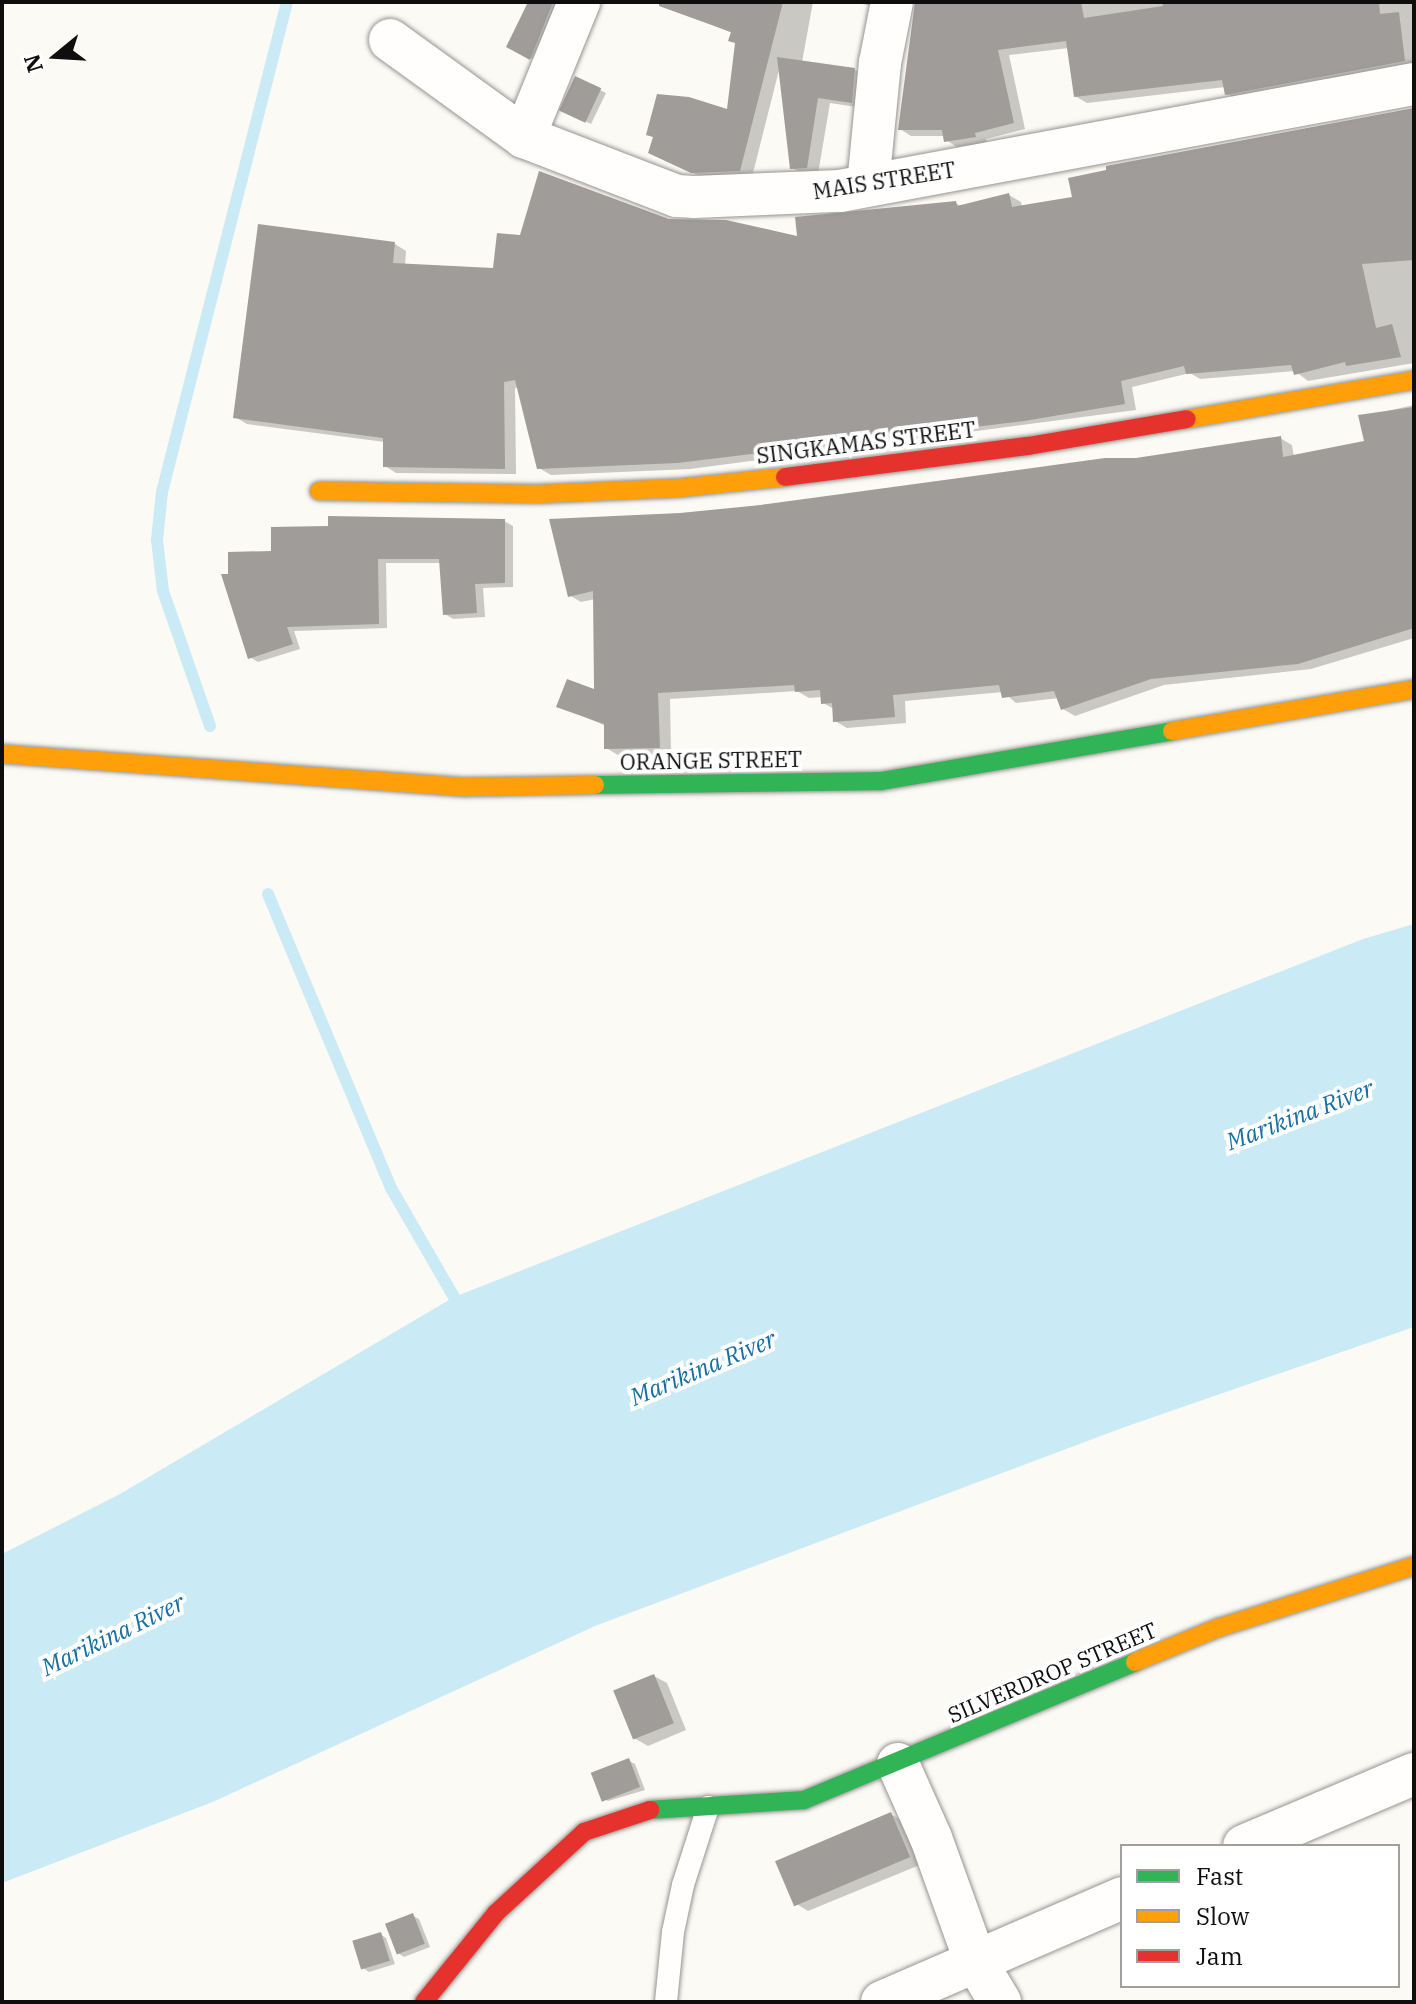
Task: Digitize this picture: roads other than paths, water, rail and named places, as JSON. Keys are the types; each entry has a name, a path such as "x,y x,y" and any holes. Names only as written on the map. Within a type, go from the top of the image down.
{"street":[{"path":"524,137 579,2"},
{"path":"868,185 880,63 892,2"},
{"name":"MAIS STREET","path":"390,40 524,137 677,196 825,191 868,185 1414,84"},
{"name":"SINGKAMAS STREET","path":"319,491 538,494 727,484 1028,446 1414,380"},
{"name":"ORANGE STREET","path":"2,754 466,787 881,781 1414,689"},
{"name":"SILVERDROP STREET","path":"424,2002 496,1913 584,1832 627,1815 664,1807 804,1800 898,1764 1218,1628 1414,1566"},
{"path":"898,1764 931,1838 975,1960 1000,2002"},
{"path":"1249,1844 1414,1774"},
{"path":"882,2002 1120,1899"}],"lane":[{"path":"666,2002 673,1932 683,1885 708,1807"}],"water":[{"name":"Marikina River","path":"1414,924 1414,1327 1122,1428 595,1626 215,1801 2,1883 2,1554 120,1494 454,1297 1363,939"}],"waterway":[{"path":"210,726 163,591 157,540 162,492 287,2"},
{"path":"268,894 391,1188 454,1297"}]}
